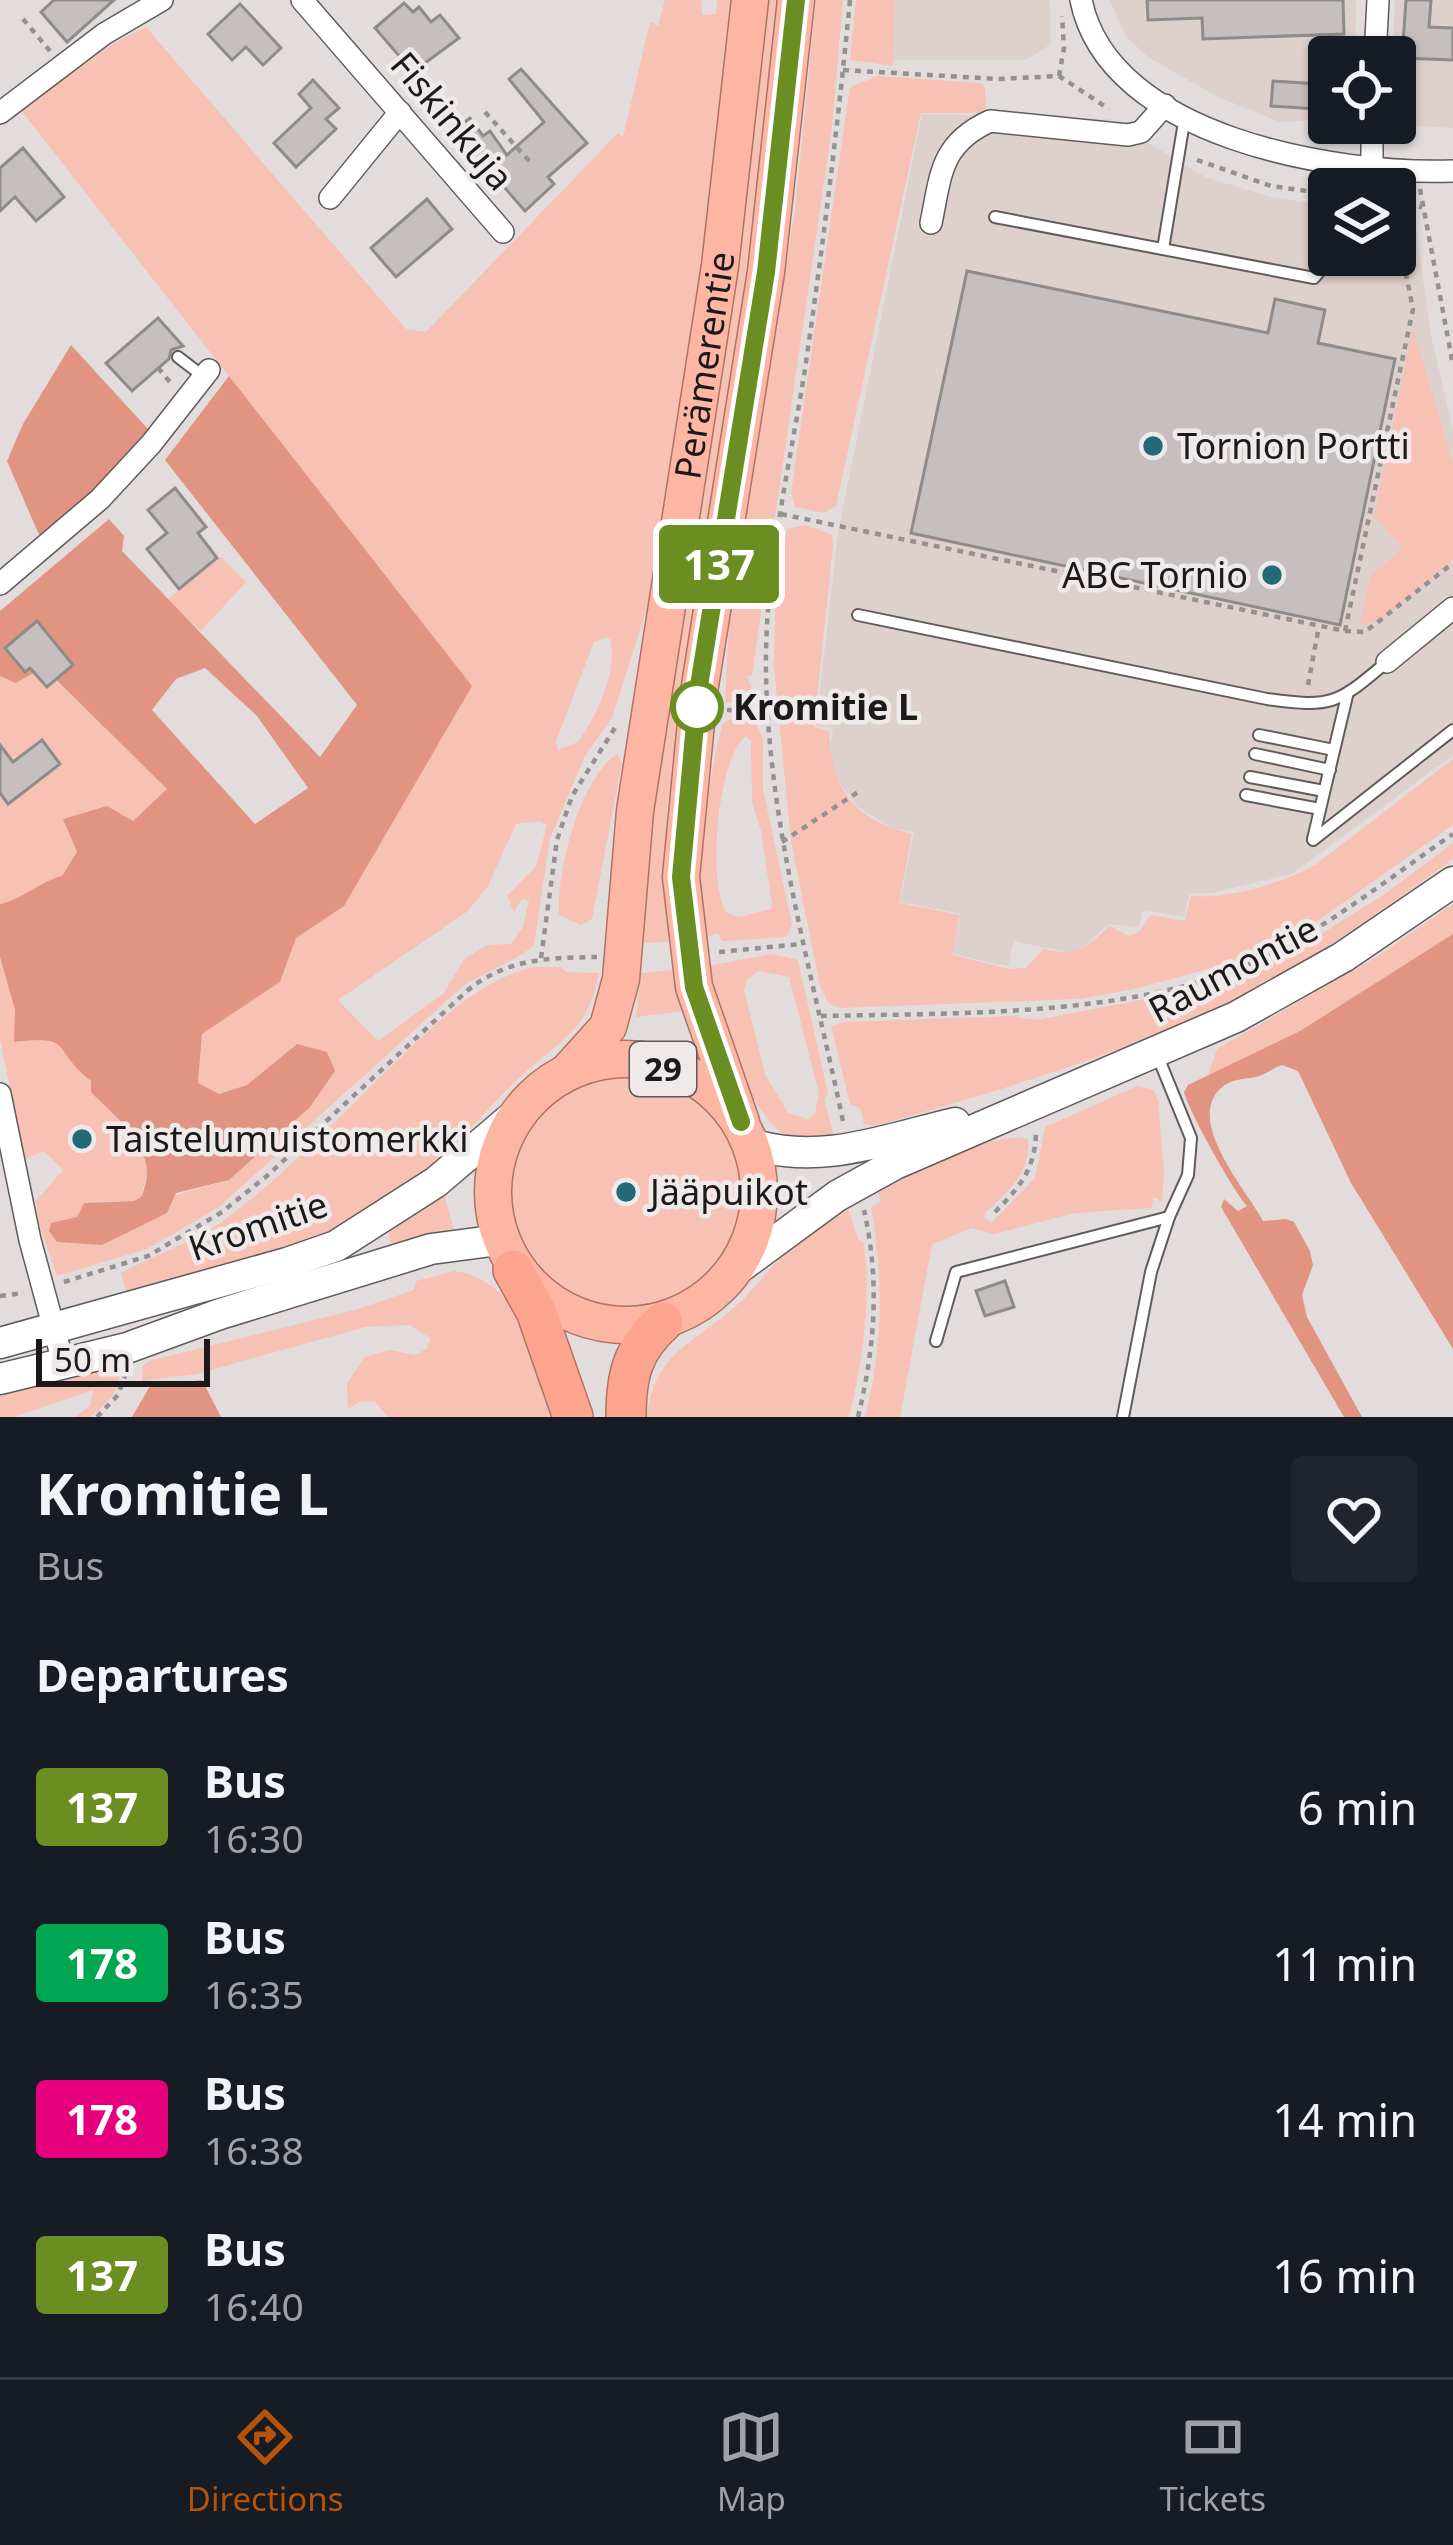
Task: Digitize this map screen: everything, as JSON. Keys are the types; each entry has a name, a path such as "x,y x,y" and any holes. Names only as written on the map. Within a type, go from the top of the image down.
{"highway":[{"name":"Perämerentie","path":"570,1069 608,1027 622,979 635,811 720,266 750,0"},
{"name":"Perämerentie","path":"746,1133 694,987 681,877 682,837 698,692 766,272 796,0"},
{"name":"29","path":"510,1119 538,1090 570,1069 611,1060 642,1062 671,1071 698,1087 746,1133 758,1164 760,1210 739,1268 693,1307 647,1336 628,1370 626,1417"},
{"path":"510,1119 492,1181 506,1255 557,1364 573,1417"},
{"path":"506,1255 548,1294 603,1319 663,1322"}],"main road":[{"name":"Raumontie","path":"739,1268 837,1196 895,1164 1156,1054 1294,986 1453,882"},
{"name":"Raumontie","path":"746,1133 795,1155 828,1153 1037,1103"},
{"name":"Kromitie","path":"0,1343 336,1246 436,1182 510,1119"},
{"name":"Kromitie","path":"0,1379 127,1348 431,1249 506,1255"}],"street":[{"path":"0,113 104,34 162,0"},
{"name":"Fiskinkuja","path":"302,0 503,232"},
{"path":"1376,36 1378,0"},
{"path":"1083,10 1100,50 1119,71 1175,110 1276,152 1335,168"},
{"path":"932,224 947,154 972,130 990,122 1128,135 1175,110"},
{"path":"330,198 400,112"},
{"path":"1418,172 1453,173"},
{"path":"0,584 100,500 206,373"},
{"path":"1387,662 1453,608"},
{"path":"0,1094 62,1362"}],"lane":[{"path":"1163,249 1175,110"},
{"path":"995,217 1316,276"},
{"path":"178,357 206,373"},
{"path":"858,615 1305,703 1333,703 1347,696 1387,662"},
{"path":"1347,696 1313,840 1453,730"},
{"path":"1259,735 1334,750"},
{"path":"1255,754 1330,770"},
{"path":"1250,777 1324,791"},
{"path":"1246,794 1320,808"},
{"path":"1124,1417 1151,1272 1188,1174 1191,1138 1156,1054"},
{"path":"936,1342 956,1272 1169,1217"}],"path":[{"path":"846,1135 801,944 782,842 767,711 768,612 835,159 850,0"},
{"path":"843,70 999,79 1059,76 1064,48 1061,0"},
{"path":"23,19 62,64"},
{"path":"485,112 531,163"},
{"path":"1418,172 1453,365"},
{"path":"1416,206 1422,207"},
{"path":"1345,631 1413,309 1406,276"},
{"path":"781,514 1345,631 1365,632 1453,563"},
{"path":"1305,703 1319,626"},
{"path":"727,710 767,711"},
{"path":"541,958 556,840 572,796 620,719"},
{"path":"782,842 861,790"},
{"path":"821,1016 1072,1006 1170,988 1225,972 1305,936 1453,834"},
{"path":"707,953 801,944"},
{"path":"0,1296 148,1256 222,1213 481,980 513,964 541,958 602,957"},
{"path":"995,1212 1027,1178 1036,1154 1037,1103"},
{"path":"858,1417 875,1306 874,1253 862,1198"}],"shaded area":[{"path":"665,0 701,0 702,15 716,14 717,0 732,0 703,265 647,608 612,718 585,756 550,838 534,945 463,986 219,1207 147,1249 57,1276 36,1201 63,1170 44,1151 25,1159 0,1040 0,957 15,1010 15,1042 49,1038 58,1043 87,1076 98,1099 143,1146 147,1174 141,1196 134,1201 94,1202 49,1231 229,1180 297,1044 247,1085 219,1094 198,1084 202,1034 280,982 296,938 344,906 471,686 20,109 114,43 146,27 406,329 426,332 618,133 623,137 650,22 658,26","holes":["610,639 611,665 598,707 578,742 558,750 556,741 594,642","540,821 547,825 536,866 507,896 514,912 522,899 529,900 523,927 511,944 487,945 464,959 444,993 378,1041 338,1000 468,911 488,886 516,824"]},
{"path":"765,0 782,0 762,194 667,808 668,942 643,943 652,802"},
{"path":"816,0 843,0 832,127 752,675 747,676 750,704 725,702 729,626 795,209"},
{"path":"856,0 895,0 893,66 850,60"},
{"path":"888,0 1050,0 1051,44 1026,60 890,60"},
{"path":"1110,0 1356,0 1355,36 1308,36 1308,120 1280,122 1216,96 1148,57 1125,35"},
{"path":"1395,0 1453,0 1453,128 1416,126 1416,36 1393,36"},
{"path":"878,76 981,83 986,108 981,113 921,113 836,506 824,513 795,507 791,493 850,87"},
{"path":"922,114 1109,119 1205,177 1308,203 1308,276 1416,276 1416,228 1431,335 1453,431 1453,755 1292,874 1212,893 1189,893 1184,917 1143,910 1139,927 1108,924 1082,949 1068,952 1014,941 1008,966 952,954 961,914 900,902 914,832 892,828 858,807 837,780 830,751 833,728 816,726 838,533"},
{"path":"1413,328 1453,464 1453,560 1381,620 1360,625 1370,577 1403,548 1374,517"},
{"path":"71,345 148,429 96,489 40,537 7,461 23,424"},
{"path":"229,376 472,686 344,906 296,938 280,982 202,1034 198,1083 219,1094 247,1085 297,1044 327,1052 335,1071 310,1107 229,1180 176,1193 167,1213 102,1245 57,1242 49,1231 51,1223 77,1217 84,1203 141,1197 146,1165 134,1138 91,1092 91,1081 60,1047 46,1040 14,1042 15,1010 0,957 0,904 62,876 77,852 63,819 107,806 133,821 167,789 43,667 16,683 0,676 0,611 109,519 124,536 122,551 320,757 357,705 165,460","holes":["205,668 257,716 308,788 255,824 152,710 176,679"]},
{"path":"806,525 832,535 833,545 814,727 829,731 835,770 849,799 874,820 912,834 899,903 960,915 952,955 1009,969 1026,968 1043,949 1080,949 1109,926 1129,936 1140,931 1150,915 1185,921 1191,896 1255,889 1315,865 1453,759 1453,825 1302,932 1249,958 1079,999 840,1008 828,1003 820,986 791,842 774,668 775,612 787,529"},
{"path":"221,557 246,582 201,631 167,600"},
{"path":"42,667 167,789 133,821 64,818 77,852 62,876 0,904 0,676"},
{"path":"732,717 756,723 763,739 763,789 792,925 786,937 722,941 718,933 703,938 703,830 722,725","holes":["746,736 751,741 752,802 772,904 771,909 739,917 727,913 721,898 716,850 728,768"]},
{"path":"617,754 622,763 592,919 581,925 559,915 566,851 592,783"},
{"path":"1453,843 1453,859 1309,958 1153,1036 1043,1076 875,1126 864,1124 860,1108 850,1104 831,1026 1012,1016 1036,1020 1206,992 1285,957 1386,893"},
{"path":"1453,904 1453,934 1300,1031 1208,1076 1217,1049 1378,956"},
{"path":"1453,934 1453,1349 1351,1183 1298,1071 1282,1065 1233,1081 1212,1102 1214,1138 1263,1221 1294,1222 1310,1251 1313,1265 1302,1295 1307,1317 1362,1417 1344,1417 1221,1207 1224,1199 1238,1211 1247,1206 1184,1092 1188,1085 1300,1031"},
{"path":"772,954 798,960 835,1140 788,1137 758,1106 725,1034 708,966","holes":["758,971 789,977 819,1093 815,1114 808,1119 788,1113 765,1074 744,990"]},
{"path":"533,967 599,973 587,1010 569,1034 420,1177 388,1200 318,1236 206,1274 130,1295 126,1292 121,1273 227,1218 291,1164 456,1007 492,983"},
{"path":"672,970 684,1011 636,1017 641,973"},
{"path":"626,1078 670,1086 707,1111 732,1148 740,1192 732,1236 707,1273 670,1298 626,1306 582,1298 545,1273 520,1236 512,1192 520,1148 545,1111 582,1086"},
{"path":"1137,1086 1154,1090 1158,1100 1162,1202 1154,1197 1151,1208 1075,1213 994,1234 972,1228 932,1244 900,1417 865,1417 878,1338 880,1286 871,1207 881,1202 878,1192 973,1147 1028,1139 1022,1171 986,1212 984,1218 992,1222 1035,1178 1045,1127"},
{"path":"443,1191 454,1230 391,1243 388,1229"},
{"path":"848,1207 858,1239 864,1243 867,1287 862,1353 849,1417 647,1417 651,1395 667,1363 737,1305 795,1245"},
{"path":"454,1271 477,1277 511,1306 533,1349 554,1417 388,1417 375,1402 359,1402 348,1409 347,1383 365,1357 390,1350 415,1355 427,1349 430,1338 410,1325 365,1327 197,1374 142,1381 143,1365 152,1360 355,1310 414,1290 416,1281"},
{"path":"118,1363 117,1387 90,1417 75,1417 90,1406 93,1390 14,1417 0,1417 0,1393"},
{"path":"202,1380 221,1417 132,1417 150,1386"}],"building":[{"path":"54,0 114,0 67,42 41,12"},
{"path":"1147,0 1343,0 1344,34 1203,39 1202,18 1148,20"},
{"path":"1406,0 1431,0 1429,27 1453,28 1453,60 1416,59 1416,36 1404,36"},
{"path":"404,3 413,12 419,7 431,22 440,15 459,38 413,72 375,28"},
{"path":"240,4 281,48 263,65 246,47 232,60 208,34"},
{"path":"521,69 587,143 548,177 554,184 525,211 492,173 482,179 449,133 470,118 483,136 490,131 507,155 544,122 509,79"},
{"path":"313,80 339,108 326,119 336,129 296,167 274,143 311,108 299,94"},
{"path":"1273,81 1308,83 1308,108 1271,106"},
{"path":"23,148 64,197 36,221 15,197 0,211 0,168"},
{"path":"427,199 452,229 396,277 371,248"},
{"name":"Tornion Portti","path":"967,271 1268,333 1275,299 1325,310 1318,343 1395,359 1340,625 911,533"},
{"path":"158,318 183,346 171,350 169,359 132,391 106,363"},
{"path":"175,488 206,527 198,533 217,558 179,589 147,549 167,533 148,510"},
{"path":"37,621 73,665 47,687 30,668 25,672 5,648"},
{"path":"42,740 60,764 8,804 0,793 0,745 13,762"},
{"path":"1005,1281 1014,1307 985,1316 976,1291"}],"bus line":[{"name":"137","path":"741,1122 694,987 681,877 698,692 766,272 796,0"}],"place":[{"name":"Tornion Portti","path":"1153,446"},
{"name":"ABC Tornio","path":"1272,575"},
{"name":"Kromitie L","path":"697,707"},
{"name":"Taistelumuistomerkki","path":"82,1139"},
{"name":"Jääpuikot","path":"626,1192"}]}
